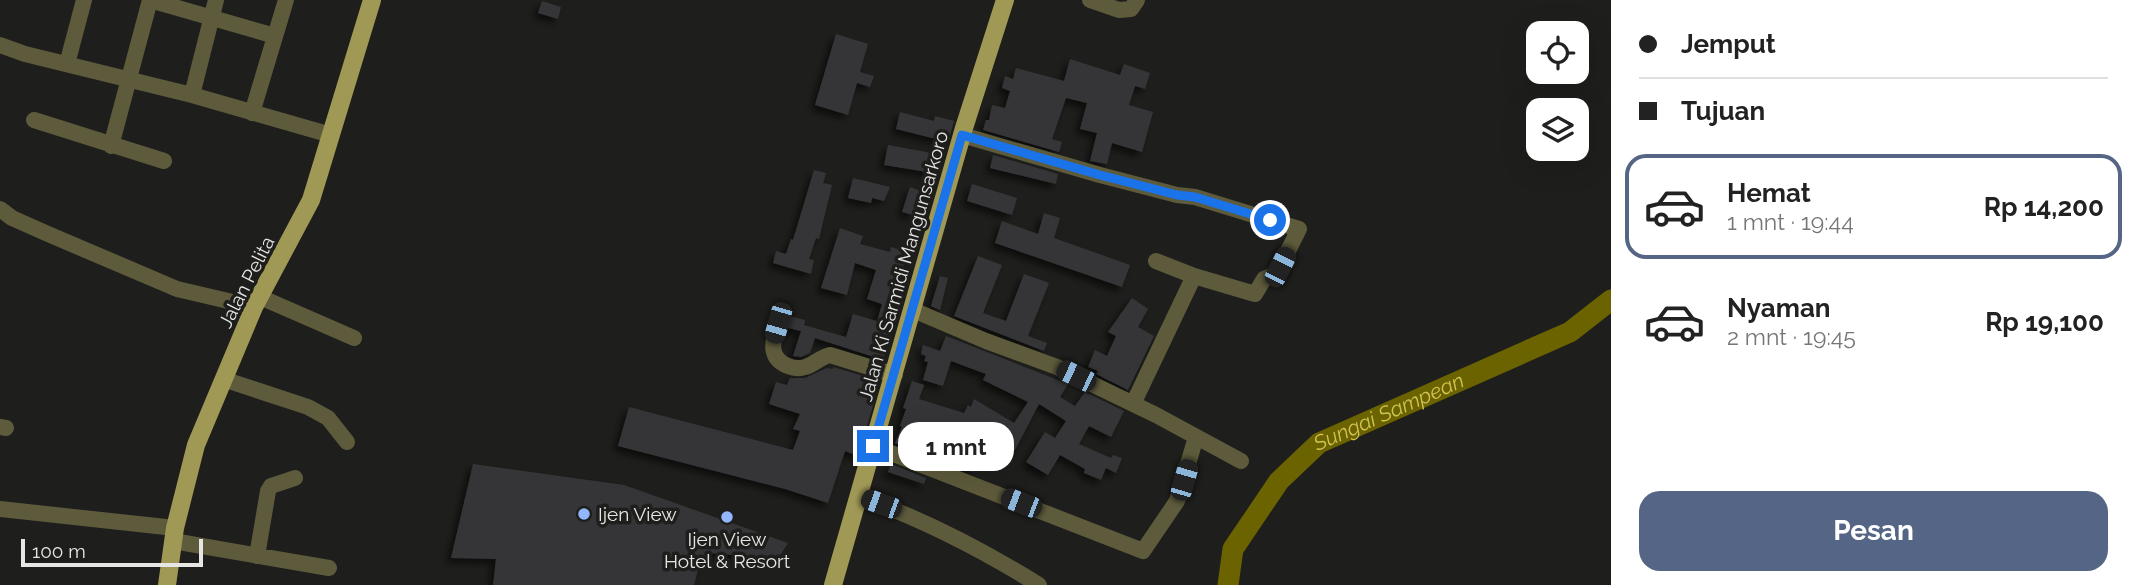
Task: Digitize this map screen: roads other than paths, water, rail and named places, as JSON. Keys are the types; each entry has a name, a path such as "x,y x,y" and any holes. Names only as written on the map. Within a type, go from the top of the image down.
{"main road":[{"name":"Jalan Pelita","path":"167,585 174,534 196,445 257,302 311,200 372,0"},
{"name":"Jalan Ki Sarmidi Mangunsarkoro","path":"833,585 962,135 1005,0"}],"street":[{"path":"67,64 84,0"},
{"path":"111,146 150,0 275,36"},
{"path":"192,95 216,0"},
{"path":"252,113 286,0"},
{"path":"1090,0 1119,10 1131,9 1137,0"},
{"path":"0,45 25,54 192,95 331,135"},
{"path":"34,120 164,161"},
{"path":"962,135 1100,175 1177,195 1195,197 1298,229 1280,267 1274,275 1264,279 1255,294 1194,276 1156,261"},
{"path":"0,209 36,229 177,289 257,302 354,338"},
{"path":"1133,404 1194,276"},
{"path":"913,310 1056,367 1241,461"},
{"path":"778,323 772,349 776,358 789,367 806,367 830,355 895,374"},
{"path":"223,379 308,407 328,418 347,442"},
{"path":"873,446 1143,551 1177,501 1196,437"},
{"path":"257,556 268,491 271,486 295,478"},
{"path":"858,496 963,540 1039,585"},
{"path":"0,509 174,534 257,556 329,568"}],"waterway":[{"name":"Sungai Sampean","path":"1228,585 1233,549 1279,481 1319,443 1570,332 1611,300"}],"place":[{"name":"Ijen View","path":"584,514"},
{"name":"Ijen View Hotel & Resort","path":"727,517"}]}
